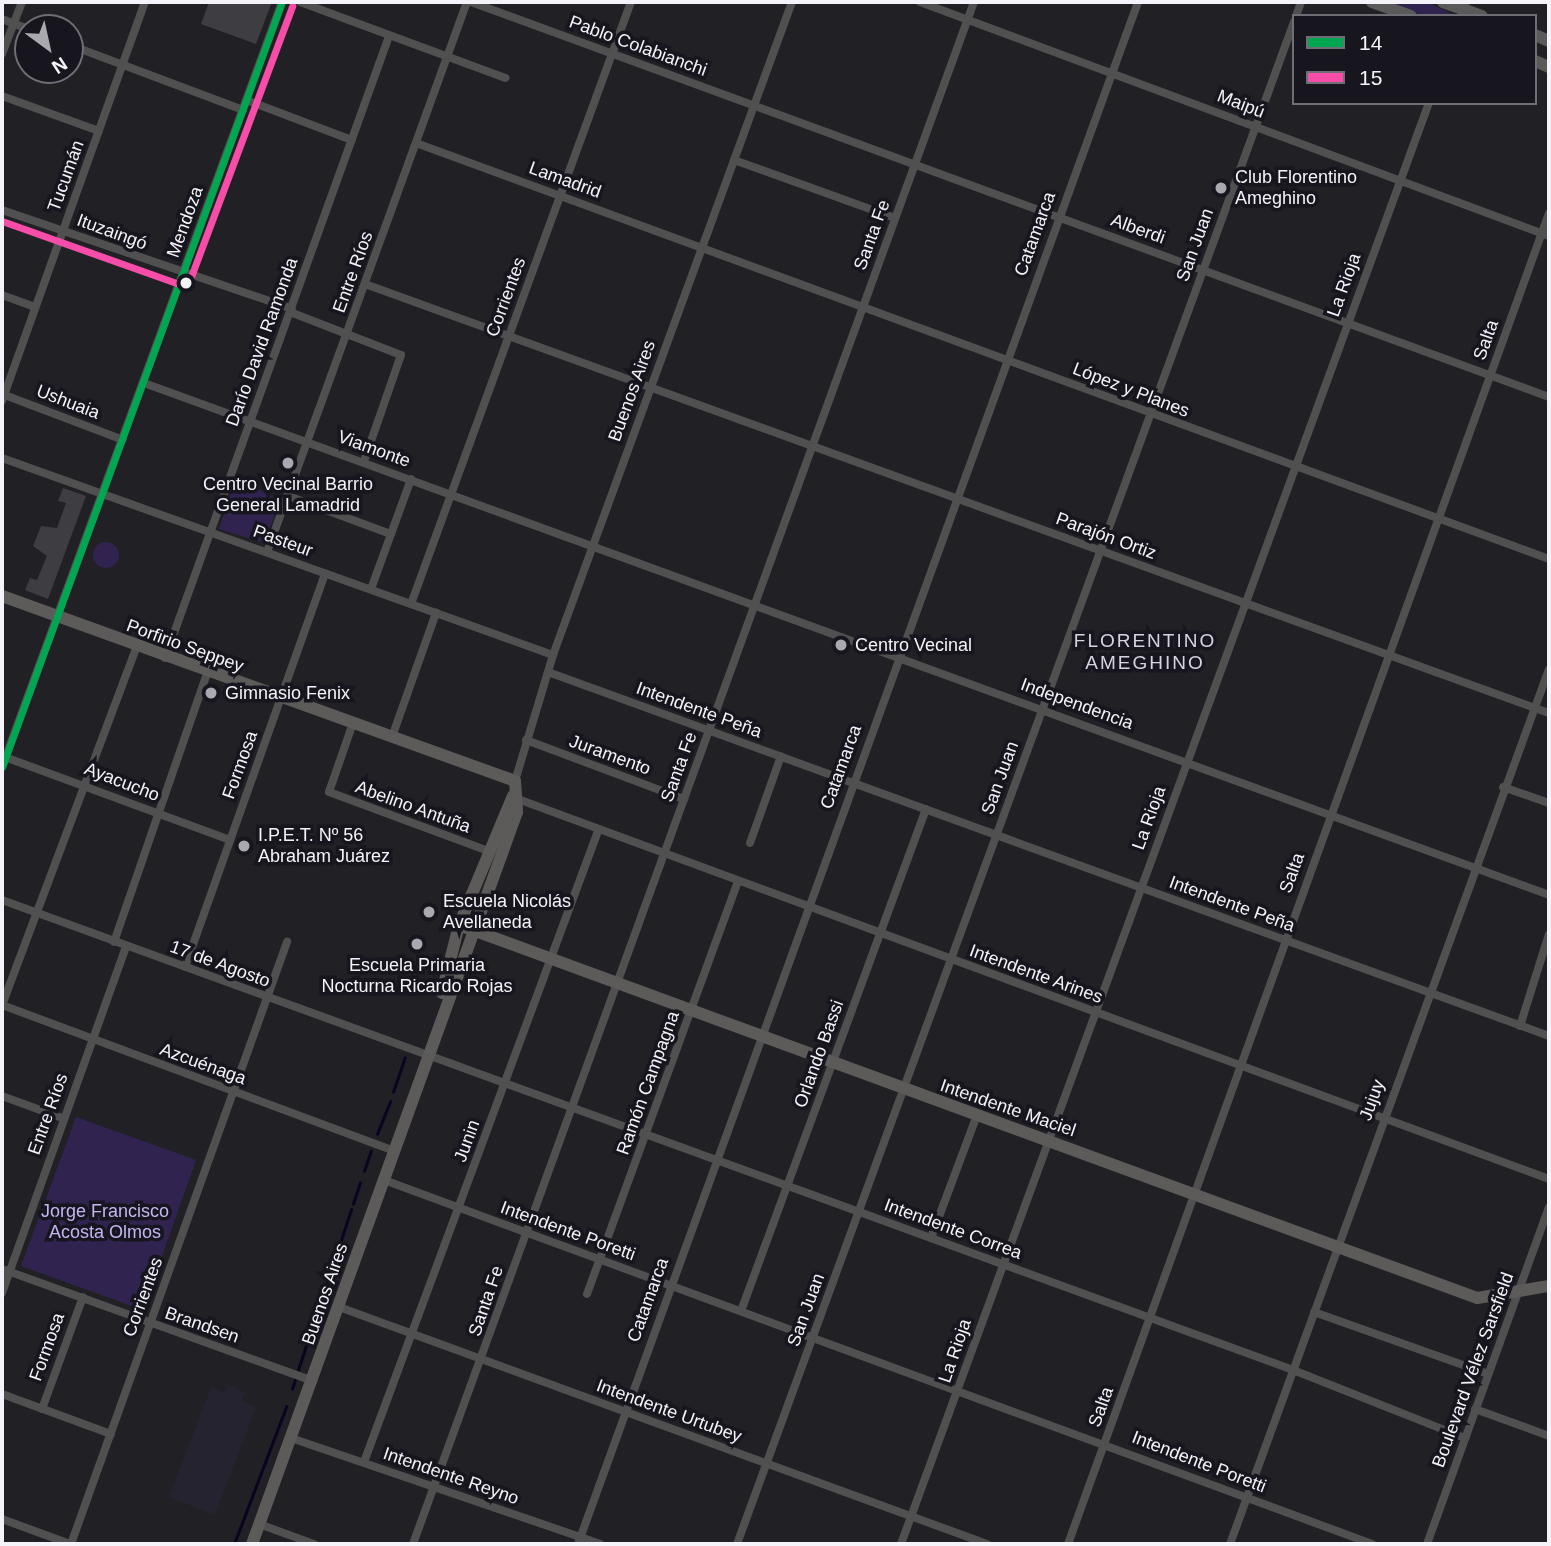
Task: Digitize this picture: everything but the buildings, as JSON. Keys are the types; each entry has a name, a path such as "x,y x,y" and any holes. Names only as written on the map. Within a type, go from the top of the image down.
{"main road":[{"path":"1372,2 1405,14"},
{"path":"1443,2 1464,9"},
{"name":"Porfirio Seppey","path":"2,596 136,648 515,781"},
{"name":"Buenos Aires","path":"428,1054 458,925 486,850 513,796 515,781"},
{"name":"Buenos Aires","path":"252,1544 517,812 513,796"},
{"name":"Intendente Maciel","path":"458,925 617,986 1048,1140 1477,1298 1549,1286"}],"street":[{"path":"2,54 22,2"},
{"name":"Tucumán","path":"2,396 145,2"},
{"name":"Mendoza","path":"2,768 282,2"},
{"path":"300,2 505,78"},
{"name":"Pablo Colabianchi","path":"469,2 755,105"},
{"name":"Entre Ríos","path":"267,552 469,2"},
{"name":"Corrientes","path":"411,604 631,2"},
{"name":"Buenos Aires","path":"515,781 553,655 792,2"},
{"name":"Maipú","path":"920,2 1545,235"},
{"name":"Santa Fe","path":"413,1544 974,2"},
{"name":"Catamarca","path":"579,1541 852,782 1138,2"},
{"path":"2,19 13,23"},
{"name":"San Juan","path":"737,1544 1292,27"},
{"name":"Darío David Ramonda","path":"165,658 389,36"},
{"path":"84,51 243,110"},
{"path":"2,96 99,131"},
{"path":"246,100 352,140"},
{"name":"Alberdi","path":"755,105 1549,397"},
{"name":"La Rioja","path":"901,1544 1428,105"},
{"name":"Lamadrid","path":"416,143 703,247"},
{"path":"734,160 895,218"},
{"name":"Ituzaingó","path":"2,210 291,311 401,355 364,461"},
{"name":"Salta","path":"1068,1544 1489,377 1545,235 1549,213"},
{"name":"López y Planes","path":"703,247 1437,521 1549,559"},
{"path":"365,284 651,389"},
{"path":"2,295 35,307"},
{"name":"Viamonte","path":"144,383 593,546"},
{"name":"Parajón Ortiz","path":"651,389 1549,713"},
{"name":"Ushuaia","path":"2,396 123,440"},
{"name":"Pasteur","path":"2,458 553,655"},
{"path":"371,589 411,479"},
{"path":"288,496 391,534"},
{"name":"Independencia","path":"593,546 1042,707 1549,895"},
{"name":"Formosa","path":"185,967 325,573"},
{"path":"392,737 436,613"},
{"path":"2,1005 136,648"},
{"name":"Jujuy","path":"1230,1544 1382,1118 1549,669"},
{"name":"Intendente Peña","path":"548,672 1549,1036"},
{"path":"114,942 207,673"},
{"name":"Abelino Antuña","path":"353,723 328,792 486,850"},
{"name":"Juramento","path":"526,740 684,799"},
{"path":"750,843 781,756"},
{"name":"Ayacucho","path":"4,757 230,840"},
{"path":"1503,787 1549,803"},
{"name":"Intendente Arines","path":"513,796 598,831 1549,1179"},
{"name":"Orlando Bassi","path":"741,1311 926,809"},
{"name":"Junin","path":"364,1462 598,831"},
{"name":"Ramón Campagna","path":"587,1294 738,882"},
{"name":"17 de Agosto","path":"2,900 428,1054"},
{"path":"1520,1026 1549,934"},
{"name":"Corrientes","path":"71,1544 287,942"},
{"name":"Entre Ríos","path":"2,1293 6,1270 126,946"},
{"name":"Azcuénaga","path":"2,1005 394,1151"},
{"name":"Intendente Correa","path":"428,1054 1293,1370 1465,1438"},
{"path":"2,1096 62,1118"},
{"path":"931,1238 977,1115"},
{"name":"Intendente Poretti","path":"384,1180 1105,1443 1371,1544"},
{"name":"Boulevard Vélez Sarsfield","path":"1427,1544 1549,1207"},
{"name":"Brandsen","path":"6,1270 313,1381"},
{"name":"Formosa","path":"42,1409 83,1297"},
{"name":"Intendente Urtubey","path":"339,1307 988,1544"},
{"path":"1314,1312 1488,1374"},
{"path":"2,1394 111,1434"},
{"path":"1475,1409 1549,1436"},
{"name":"Intendente Reyno","path":"292,1438 434,1486 579,1541 600,1544"},
{"path":"2,1519 71,1544"},
{"path":"260,1524 314,1544"}],"shaded area":[{"path":"228,1385 245,1392 242,1401 256,1407 215,1515 169,1497 211,1387 225,1393"}],"green space":[{"path":"1387,2 1428,2 1451,14 1420,14"},
{"path":"236,477 280,501 264,543 219,529"},
{"path":"106,542 116,545 119,555 116,565 106,568 96,565 93,555 96,545"},
{"name":"Jorge Francisco Acosta Olmos","path":"76,1117 196,1160 143,1310 21,1266"}],"waterway":[{"path":"393,1092 405,1058"},
{"path":"377,1134 390,1102"},
{"path":"364,1171 371,1151"},
{"path":"353,1204 360,1183"},
{"path":"298,1370 351,1210"},
{"path":"292,1389 295,1380"},
{"path":"234,1544 286,1407"}],"transit line":[{"name":"14","path":"2,767 282,2"},
{"name":"15","path":"2,221 179,284 189,282 292,6"}],"place":[{"name":"Club Florentino Ameghino","path":"1221,188"},
{"name":"Centro Vecinal Barrio General Lamadrid","path":"288,463"},
{"name":"Centro Vecinal","path":"841,645"},
{"name":"Gimnasio Fenix","path":"211,693"},
{"name":"I.P.E.T. Nº 56 Abraham Juárez","path":"244,846"},
{"name":"Escuela Nicolás Avellaneda","path":"429,912"},
{"name":"Escuela Primaria Nocturna Ricardo Rojas","path":"417,944"}],"district":[{"name":"FLORENTINO AMEGHINO","path":"1145,652"}]}
